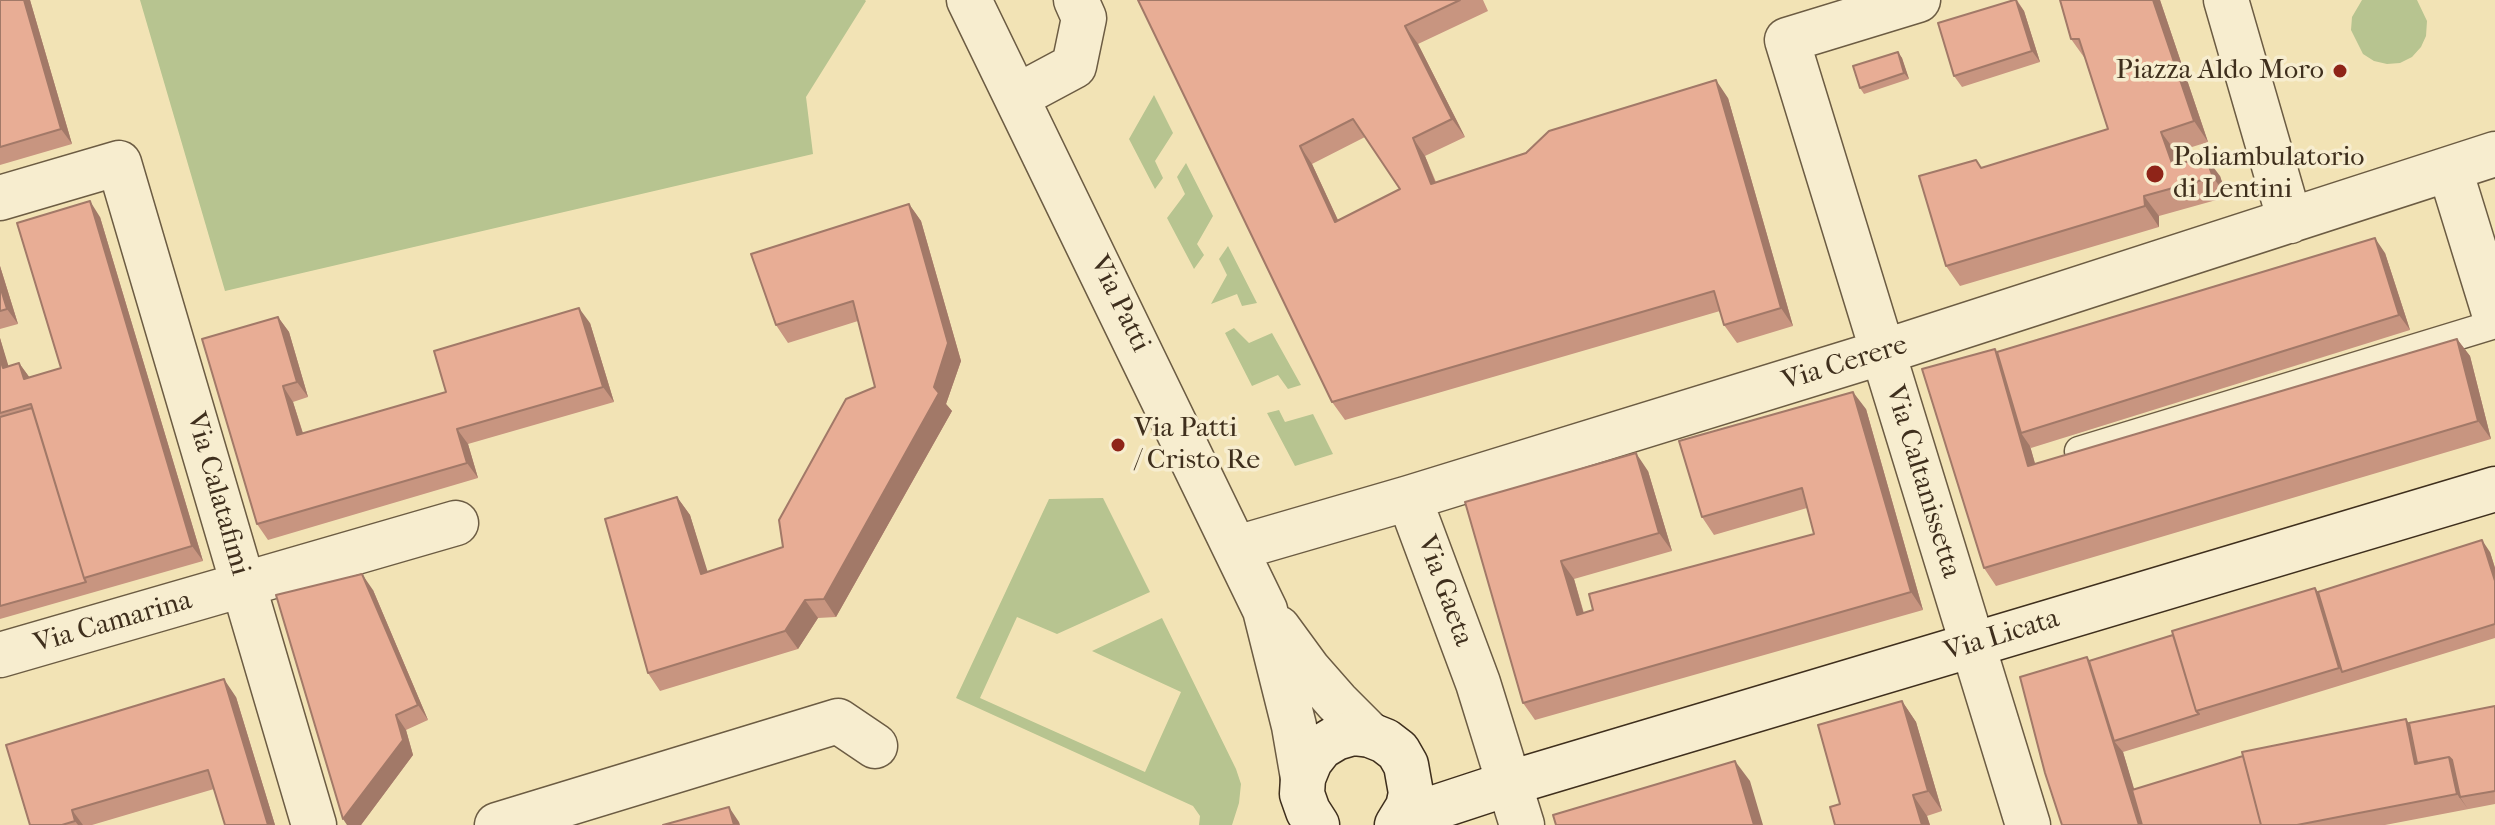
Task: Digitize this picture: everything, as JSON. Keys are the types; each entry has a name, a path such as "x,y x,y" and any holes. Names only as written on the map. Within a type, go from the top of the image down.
{"street":[{"name":"Via Patti","path":"969,0 1265,610"},
{"path":"1018,96 1074,66 1084,18 1076,0"},
{"name":"Via Caltanissetta","path":"1918,0 1787,40 2028,825"},
{"path":"2226,0 2290,221"},
{"name":"Via Cerere","path":"1237,548 1883,352 2495,154"},
{"name":"Via Calatafimi","path":"0,198 119,163 314,825"},
{"path":"2450,170 2495,316"},
{"name":"Via Licata","path":"1400,825 1440,806 1510,783 2495,489"},
{"name":"Via Gaeta","path":"1409,498 1478,683 1510,783"},
{"name":"Via Camarina","path":"0,655 456,523"},
{"path":"1265,610 1308,669 1370,735 1398,751 1406,765 1411,793 1400,825"},
{"path":"1265,610 1294,726 1308,810"},
{"path":"497,825 838,721 875,746"},
{"path":"1308,810 1310,761 1321,747 1353,733 1370,735"},
{"path":"1406,765 1441,777 1510,783 1522,825"}],"lane":[{"path":"2079,451 2495,324"}],"green space":[{"path":"140,0 866,1 806,97 813,154 225,291"},
{"path":"2362,0 2417,0 2427,21 2426,36 2412,57 2400,63 2387,64 2363,54 2351,30 2352,17"},
{"path":"1154,95 1173,133 1155,161 1163,178 1155,189 1129,139"},
{"path":"1186,163 1213,216 1197,244 1204,255 1194,269 1167,218 1185,194 1177,177"},
{"path":"1228,246 1257,303 1242,306 1237,294 1211,304 1227,275 1219,259"},
{"path":"1234,328 1249,343 1272,333 1301,385 1288,389 1278,375 1252,386 1225,333"},
{"path":"1279,410 1285,422 1313,414 1333,454 1295,466 1267,413"},
{"path":"1103,498 1150,592 1057,634 1017,617 980,698 1145,772 1181,692 1092,651 1162,618 1236,769 1241,784 1232,825 1199,825 1200,816 1193,806 956,698 1049,499"}],"building":[{"path":"0,0 24,0 61,129 0,147"},
{"path":"1138,0 1460,0 1405,26 1452,119 1413,138 1431,184 1526,153 1549,131 1716,80 1781,308 1724,325 1714,291 1332,402","holes":["1353,119 1400,189 1335,222 1300,146"]},
{"path":"2016,0 2032,51 1954,76 1938,23"},
{"path":"2060,0 2153,0 2194,121 2161,132 2173,166 2205,156 2213,177 2144,196 2145,206 1946,266 1919,176 1976,160 1981,168 2108,129 2079,39 2071,39"},
{"path":"1898,52 1904,73 1860,88 1853,66"},
{"path":"90,201 192,546 84,578 31,404 0,413 0,359 3,368 19,363 24,379 61,368 17,223"},
{"path":"909,204 948,343 934,387 939,393 824,599 805,600 785,631 648,673 605,519 677,497 701,574 783,547 779,520 846,399 875,387 853,301 776,325 751,254"},
{"path":"2375,238 2399,315 2021,433 1997,352"},
{"path":"0,286 7,309 0,311"},
{"path":"579,308 603,387 457,429 467,463 257,524 202,339 278,317 297,382 283,386 297,435 446,392 434,351"},
{"path":"2457,339 2478,421 1984,568 1922,369 1995,349 2028,466"},
{"path":"1853,392 1911,592 1523,703 1465,502 1636,453 1659,533 1561,561 1577,615 1593,610 1589,594 1814,534 1802,488 1702,517 1679,441"},
{"path":"32,408 86,582 0,606 0,417"},
{"path":"2482,540 2495,581 2495,624 2342,672 2318,592"},
{"path":"362,574 418,705 396,715 403,740 343,819 276,595"},
{"path":"2315,588 2339,668 2196,711 2172,631"},
{"path":"2173,635 2199,714 2114,741 2089,661"},
{"path":"2087,657 2139,825 2062,825 2045,773 2020,677"},
{"path":"224,679 268,825 225,825 208,770 72,810 75,821 62,825 30,825 6,745"},
{"path":"1902,701 1928,791 1913,795 1922,825 1835,825 1830,807 1840,804 1818,725"},
{"path":"2495,706 2495,791 2460,797 2449,757 2417,763 2409,723"},
{"path":"2406,719 2415,764 2449,757 2457,794 2297,825 2261,825 2242,752"},
{"path":"2243,756 2261,825 2142,825 2132,790"},
{"path":"1735,761 1754,825 1556,825 1553,815"},
{"path":"729,807 734,825 663,825"}],"place":[{"name":"Piazza Aldo Moro","path":"2340,71"},
{"name":"Poliambulatorio di Lentini","path":"2155,174"},
{"name":"Via Patti / Cristo Re","path":"1118,445"}]}
